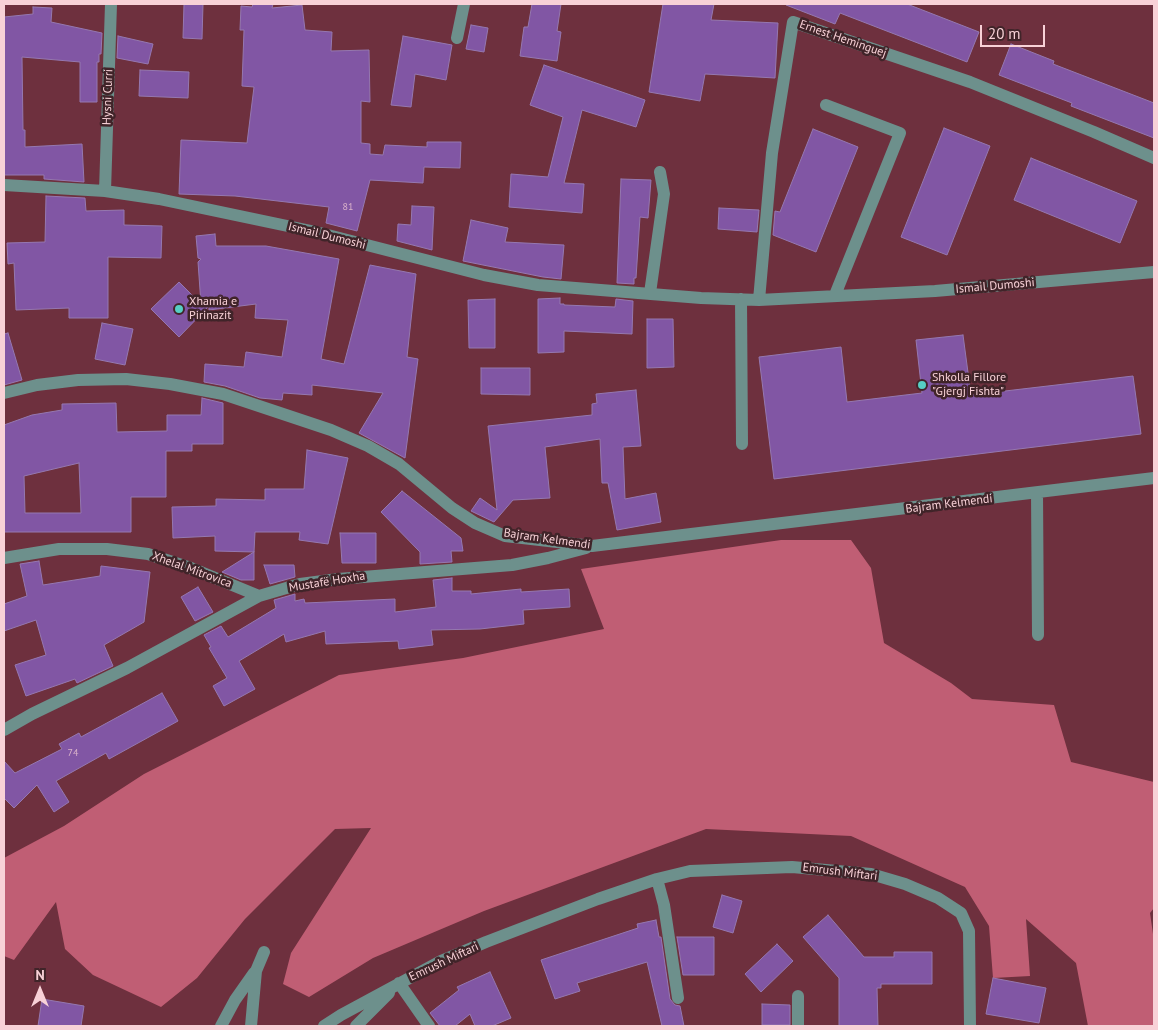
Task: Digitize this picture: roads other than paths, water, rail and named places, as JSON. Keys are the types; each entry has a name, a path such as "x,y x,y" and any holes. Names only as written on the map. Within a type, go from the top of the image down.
{"street":[{"name":"Hysni Curri","path":"105,191 111,4"},
{"path":"457,38 464,4"},
{"name":"Ernest Heminguej","path":"759,300 772,153 793,22 970,82 1154,158"},
{"path":"826,105 900,134 835,295"},
{"path":"650,293 664,194 660,172"},
{"name":"Ismail Dumoshi","path":"4,185 105,191 159,199 316,232 427,262 538,285 701,298 759,300 934,291 1154,272"},
{"path":"740,299 742,444"},
{"name":"Bajram Kelmendi","path":"4,393 37,385 78,380 126,379 170,384 223,394 331,430 368,446 399,464 467,518 505,536 592,546 1154,478"},
{"path":"1037,493 1038,635"},
{"name":"Mustafë Hoxha","path":"4,730 32,714 127,668 259,596 300,584 338,578 512,565 548,558 592,546"},
{"name":"Xhelal Mitrovica","path":"4,558 59,549 107,549 148,554 191,568 259,596"},
{"name":"Emrush Miftari","path":"324,1026 441,961 598,899 657,879 690,871 800,867 871,874 905,884 938,898 961,913 969,931 970,1026"},
{"path":"657,879 664,905 678,998"},
{"path":"221,1026 235,1000 256,972 264,952"},
{"path":"251,1026 256,972"},
{"path":"356,1026 400,983"},
{"name":"Emrush Miftari","path":"400,983 430,1026"},
{"path":"798,996 798,1026"}],"place":[{"name":"Xhamia e Pirinazit","path":"179,309"},
{"name":"Shkolla Fillore \"Gjergj Fishta\"","path":"922,385"}]}
